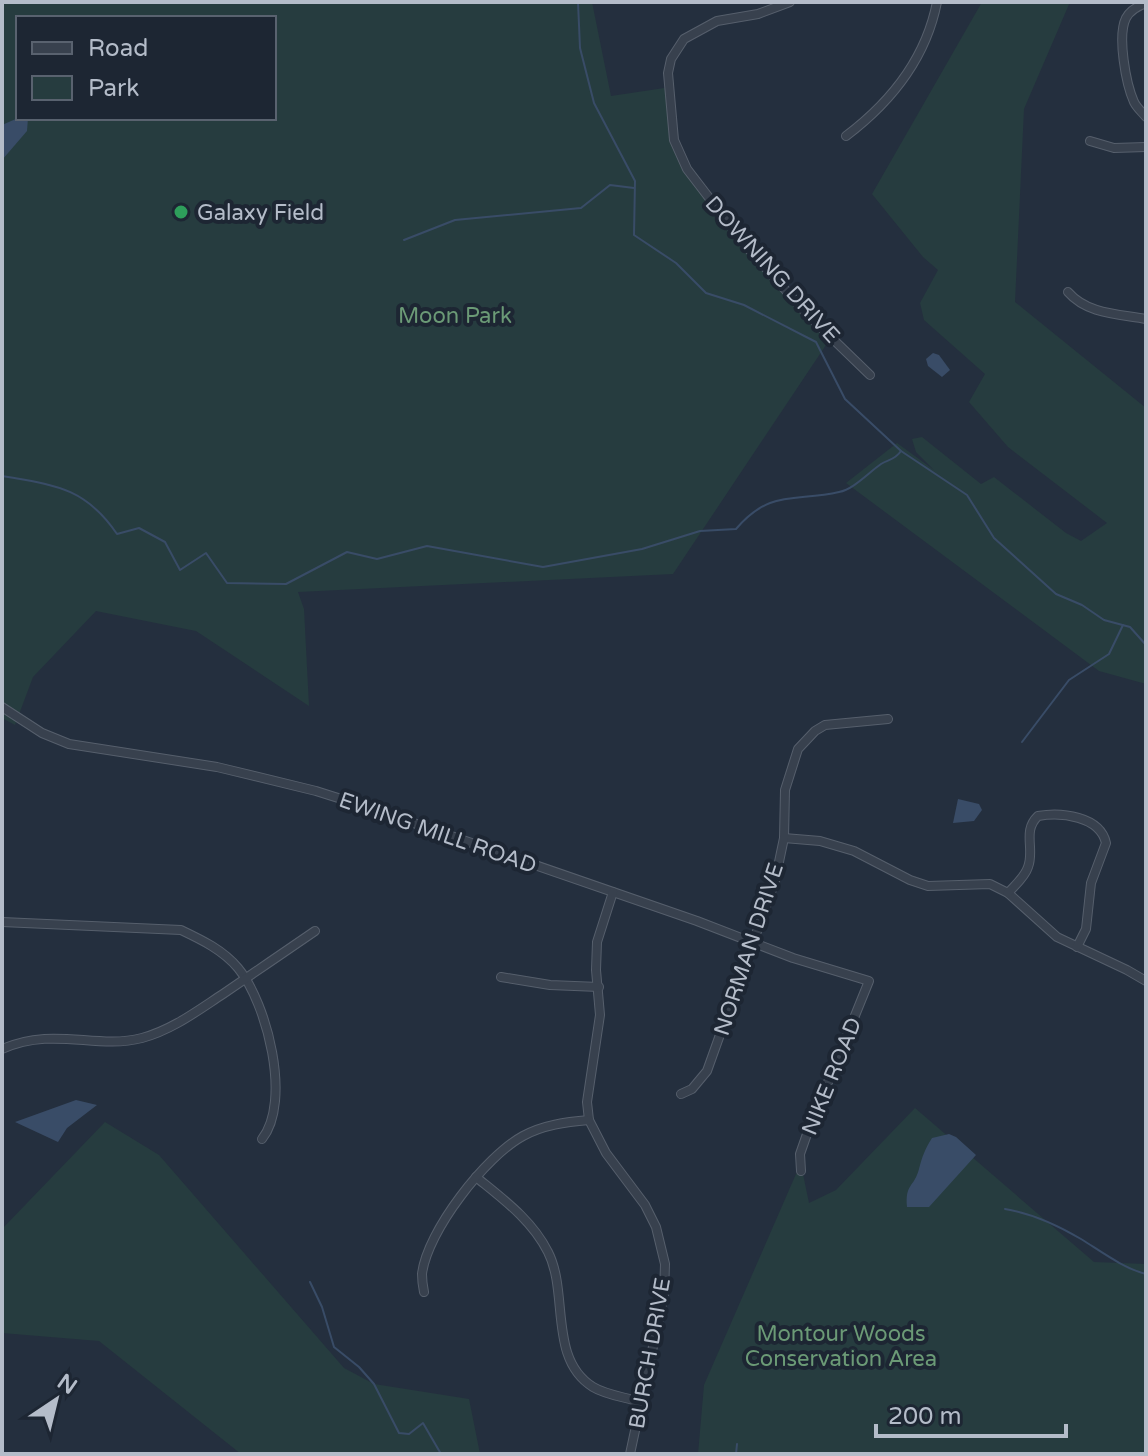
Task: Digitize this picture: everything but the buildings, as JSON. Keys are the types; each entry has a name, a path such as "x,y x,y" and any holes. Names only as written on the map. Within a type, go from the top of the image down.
{"street":[{"name":"DOWNING DRIVE","path":"790,2 758,14 717,21 684,39 671,59 668,73 674,140 687,169 746,246 807,314 870,375"},
{"path":"846,136 881,108 903,80 921,50 937,2"},
{"path":"1146,3 1136,7 1126,17 1122,31 1130,90 1135,105 1146,117"},
{"path":"1090,141 1114,148 1146,147"},
{"path":"1068,292 1078,304 1092,309 1146,319"},
{"name":"EWING MILL ROAD","path":"2,707 42,733 69,744 217,767 316,791 869,981"},
{"name":"NORMAN DRIVE","path":"681,1094 692,1089 707,1071 775,881 784,838 785,790 798,749 825,725 888,719"},
{"path":"1008,893 1027,871 1031,859 1029,829 1038,816 1053,813 1095,825 1101,830 1106,843 1091,883 1086,929 1077,947"},
{"path":"784,838 820,841 854,851 928,886 990,884 1008,893 1057,937 1146,981"},
{"name":"BURCH DRIVE","path":"613,892 597,942 600,1015 589,1086 589,1120 606,1153 645,1205 656,1227 665,1264 664,1295 630,1454"},
{"path":"2,922 181,930 225,955 245,979 266,1026 276,1081 276,1101 262,1139"},
{"path":"2,1049 38,1038 139,1039 173,1026 315,931"},
{"path":"501,977 550,985 599,987"},
{"name":"NIKE ROAD","path":"801,1171 800,1154 807,1134 869,981"},
{"path":"424,1292 422,1273 438,1232 492,1159 524,1135 559,1123 589,1120"},
{"path":"476,1177 535,1230 549,1254 556,1276 565,1350 573,1366 595,1388 640,1402"}],"green space":[{"name":"Moon Park","path":"2,2 592,2 611,96 671,87 681,165 830,339 673,574 298,592 304,609 309,706 196,631 96,611 33,677 15,725 2,718"},
{"path":"982,2 1070,2 1024,109 1015,302 1146,408 1146,684 1099,671 846,483 897,443 934,470 916,452 912,439 922,437 981,484 994,477 1066,533 1081,541 1107,523 1008,447 969,402 985,374 924,320 920,303 938,270 923,257 872,194"},
{"name":"Montour Woods Conservation Area","path":"915,1108 1094,1262 1146,1264 1146,1454 698,1454 704,1385 796,1174 803,1174 809,1203 836,1190"},
{"path":"105,1122 159,1155 344,1368 374,1384 469,1399 480,1454 241,1454 99,1341 2,1333 2,1229"}],"water":[{"path":"16,119 28,120 27,131 2,160 2,125"},
{"path":"933,353 939,355 950,370 942,377 928,366 926,359"},
{"path":"958,799 979,804 982,810 974,821 953,823"},
{"path":"76,1100 97,1105 67,1128 58,1142 15,1122"},
{"path":"949,1134 976,1155 929,1207 907,1207 909,1189 932,1138"}],"waterway":[{"path":"578,2 580,48 594,103 635,181 634,235 676,263 706,293 744,305 816,342 845,399 901,451 967,495 994,538 1056,594 1082,605 1104,620 1130,627 1146,645"},
{"path":"404,240 455,220 581,208 610,185 634,188"},
{"path":"2,476 53,486 80,497 93,506 117,534 139,528 165,542 180,570 206,553 227,583 286,584 347,552 377,559 427,546 543,567 642,549 700,531 736,529 748,516 772,502 845,490 901,451"},
{"path":"1022,742 1069,680 1109,654 1123,625"},
{"path":"1005,1209 1054,1225 1121,1264 1146,1274"},
{"path":"310,1282 322,1307 334,1347 374,1384 399,1433 409,1434 423,1423 441,1454"},
{"path":"736,1454 737,1444"}],"place":[{"name":"Galaxy Field","path":"181,212"}]}
